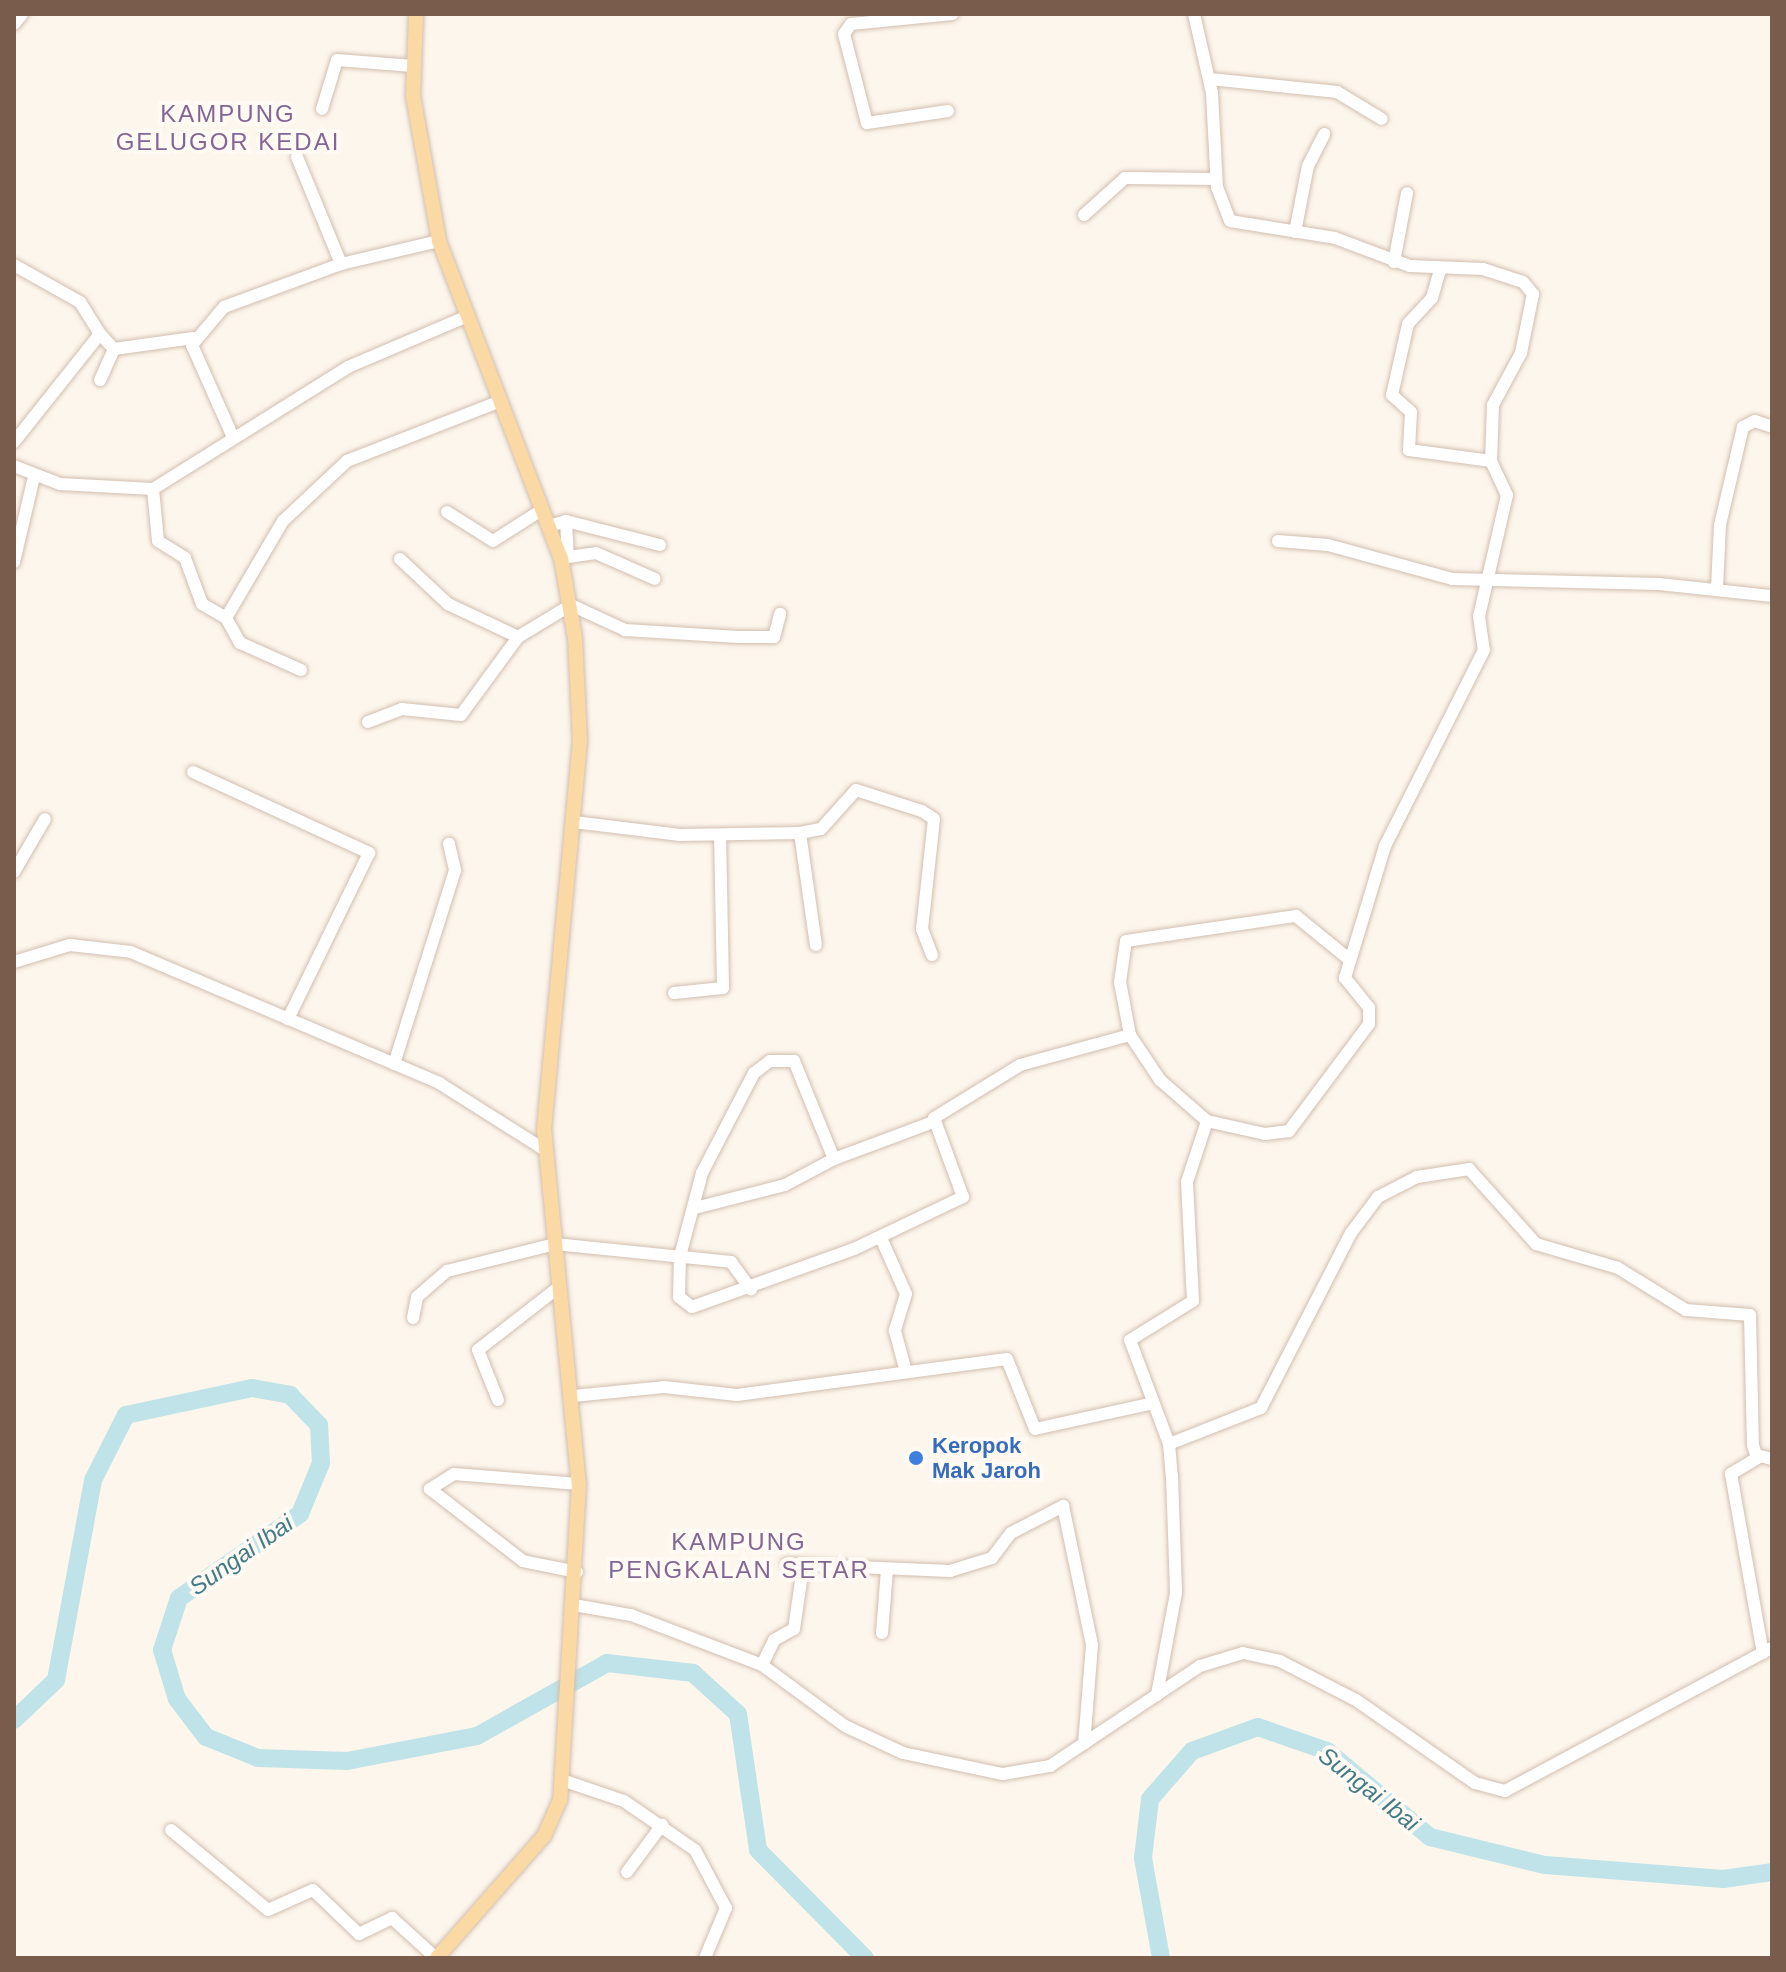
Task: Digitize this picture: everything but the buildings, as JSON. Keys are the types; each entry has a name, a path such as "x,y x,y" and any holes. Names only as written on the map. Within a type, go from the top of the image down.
{"main road":[{"path":"416,14 413,66 439,241 463,318 496,403 565,557 580,741 545,1150 573,1396 579,1484 574,1632 562,1780 544,1836 437,1958"}],"street":[{"path":"948,111 867,123 844,34 851,24 953,14"},
{"path":"1209,14 1193,16 1210,79 1216,179 1230,221 1335,238 1394,262 1440,270 1483,269 1523,282 1533,294 1521,353 1495,395 1491,461 1507,495 1491,548 1491,581 1479,616 1482,656 1385,846 1350,960 1346,983 1369,1008 1369,1024 1298,1121 1277,1135 1207,1121 1160,1080 1130,1035 1120,982 1126,941 1296,916 1350,960"},
{"path":"322,109 337,60 413,66"},
{"path":"1210,79 1337,92 1382,119"},
{"path":"1295,232 1308,166 1324,134"},
{"path":"297,157 341,264"},
{"path":"1084,215 1125,178 1216,179"},
{"path":"1394,262 1407,193"},
{"path":"114,349 193,338 232,303 341,264 439,241"},
{"path":"14,265 80,302 100,334 114,349"},
{"path":"1440,270 1432,298 1408,324 1392,395 1411,412 1409,450 1491,461"},
{"path":"14,466 34,477 153,489 232,435 348,367 463,318"},
{"path":"14,442 100,334"},
{"path":"193,338 232,435"},
{"path":"100,380 114,349"},
{"path":"226,618 287,515 342,464 496,403"},
{"path":"1717,588 1720,525 1743,427 1755,421 1772,427"},
{"path":"14,562 34,477"},
{"path":"153,489 158,541 185,558 202,604 226,618 240,643 301,670"},
{"path":"447,512 493,541 543,509"},
{"path":"549,526 566,521 660,545"},
{"path":"566,521 565,557 596,553 655,579"},
{"path":"1278,541 1491,581 1717,588 1772,596"},
{"path":"400,559 448,604 518,637"},
{"path":"368,722 402,709 461,715 518,637 571,605 625,630 738,637 774,637 780,614"},
{"path":"193,772 369,853 288,1019"},
{"path":"574,822 720,835 800,833 821,829 856,790 930,814 922,929 932,955"},
{"path":"16,865 45,819"},
{"path":"800,833 816,945"},
{"path":"674,993 723,988 720,835"},
{"path":"394,1064 455,870 449,844"},
{"path":"14,962 57,946 111,946 394,1064 545,1150"},
{"path":"695,1208 785,1185 834,1159 933,1122 1020,1065 1130,1035"},
{"path":"834,1159 794,1061 770,1061 754,1073 716,1141 680,1256 684,1303 704,1305 751,1290 881,1238 963,1197 933,1122"},
{"path":"1157,1695 1176,1593 1169,1444 1130,1340 1193,1301 1187,1182 1207,1121"},
{"path":"574,1605 631,1615 762,1665 845,1726 932,1762 1034,1772 1216,1660 1268,1657 1356,1700 1475,1783 1505,1791 1763,1646 1731,1474 1766,1458 1750,1315 1686,1310 1618,1268 1536,1244 1469,1169 1399,1183 1378,1197 1351,1233 1261,1408 1169,1444"},
{"path":"881,1238 906,1294 895,1331 905,1369"},
{"path":"413,1318 417,1297 447,1271 555,1244 731,1262 751,1290"},
{"path":"498,1400 478,1350 559,1287"},
{"path":"573,1396 664,1387 737,1395 905,1369 1012,1361 1027,1417 1039,1429 1153,1403"},
{"path":"577,1572 523,1561 430,1489 454,1474 579,1484"},
{"path":"787,1564 950,1571 986,1561 1011,1533 1061,1506 1068,1510 1092,1645 1084,1744"},
{"path":"762,1665 774,1640 794,1629 803,1567"},
{"path":"882,1633 887,1569"},
{"path":"562,1780 607,1794 662,1825 695,1850 725,1903 705,1958"},
{"path":"627,1872 662,1825"},
{"path":"171,1830 268,1910 313,1890 359,1934 392,1918 437,1958"}],"waterway":[{"name":"Sungai Ibai","path":"14,1720 56,1680 93,1480 126,1415 252,1388 290,1395 319,1425 321,1463 300,1514 179,1598 162,1650 177,1699 206,1737 258,1758 347,1761 477,1736 607,1663 693,1673 738,1714 758,1850 865,1958"},
{"name":"Sungai Ibai","path":"1161,1958 1143,1858 1150,1799 1192,1751 1258,1727 1327,1751 1430,1837 1545,1865 1723,1879 1772,1872"}],"place":[{"name":"Keropok Mak Jaroh","path":"916,1458"}],"district":[{"name":"KAMPUNG GELUGOR KEDAI","path":"228,128"},
{"name":"KAMPUNG PENGKALAN SETAR","path":"739,1556"}]}
